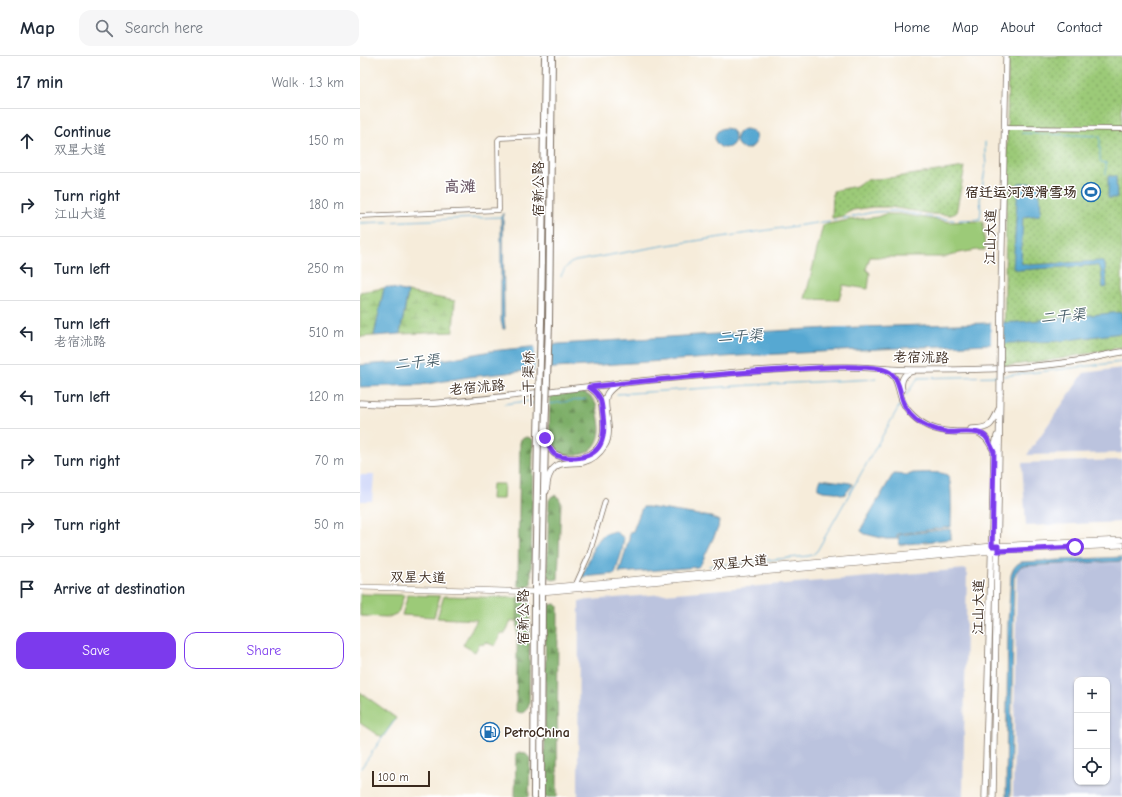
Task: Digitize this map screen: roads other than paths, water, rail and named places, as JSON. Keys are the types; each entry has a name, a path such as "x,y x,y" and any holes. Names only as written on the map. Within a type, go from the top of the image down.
{"highway":[{"name":"宿新公路","path":"545,56 549,323"},
{"name":"宿新公路","path":"541,322 547,136 552,56"},
{"name":"二干渠桥","path":"541,322 543,437"},
{"name":"二干渠桥","path":"543,437 549,323"},
{"name":"宿新公路","path":"541,797 544,499 543,437"},
{"name":"宿新公路","path":"534,797 535,590 543,437"}],"main road":[{"name":"江山大道","path":"985,797 1000,418 1006,56"},
{"name":"老宿沭路","path":"360,403 412,404 470,401 619,383 824,367 919,370 981,369 1041,365 1084,360 1122,352"},
{"path":"872,368 892,374 896,379 906,408 920,422 930,428 945,432 976,432 984,436 989,441 994,452"},
{"path":"890,369 896,375 907,403 915,414 930,424 944,428 977,429 987,427 992,424 1000,406"},
{"path":"901,385 902,380 908,372 919,370"},
{"path":"544,499 548,477 554,468 559,464 590,460 599,453 606,444 608,436 607,394 619,383"},
{"path":"543,437 552,452 562,457 582,457 591,454 599,447 603,439 605,429 602,402 599,395 589,387"},
{"name":"江山大道","path":"993,797 995,548 994,452 1000,418"}],"street":[{"path":"1005,128 1122,129"},
{"path":"360,216 499,210 498,140 500,138 547,136"},
{"path":"574,587 589,555 605,501"},
{"name":"双星大道","path":"360,587 542,590 995,548 1122,540"},
{"name":"双星大道","path":"995,548 1122,545"}],"water":[{"path":"725,128 732,131 735,138 732,145 725,148 718,145 715,138 718,131"},
{"path":"746,129 753,132 756,139 753,146 746,149 739,146 736,139 739,132"},
{"path":"1108,176 1116,176 1117,198 1108,198"},
{"path":"1018,183 1038,183 1041,210 1040,215 1023,217 1021,263 1028,265 1100,261 1105,265 1107,287 1103,288 1101,270 1097,265 1019,270 1013,268"},
{"path":"503,213 505,329 503,329 501,321 501,217"},
{"path":"388,287 408,292 400,334 374,336 384,288"},
{"name":"二干渠","path":"1122,312 1122,333 1060,341 739,356 555,368 468,377 421,385 360,387 360,365 448,359 491,351 559,344 830,328 1019,322"},
{"path":"913,473 936,473 947,475 949,478 951,491 951,527 897,534 897,539 886,539 865,534 861,531 892,476 894,474 908,475"},
{"path":"821,479 850,483 852,486 844,495 835,492 823,491 818,489"},
{"path":"643,507 711,517 719,521 718,528 701,564 698,567 619,573 630,532 633,531"},
{"path":"950,529 951,539 899,545 898,535"},
{"path":"615,531 624,538 622,551 615,574 582,577 592,553 593,546 604,534"},
{"path":"1122,557 1122,561 1021,566 1016,572 1014,578 1010,797 1006,797 1008,622 1011,575 1016,566 1021,562"}],"waterway":[{"path":"1022,133 1100,136 1100,160 1101,162 1106,163 1106,174"},
{"path":"959,220 980,219 980,200 986,164 985,142"},
{"path":"561,276 563,271 571,263 576,261 661,246 836,220 874,212 895,211 954,220"},
{"path":"360,223 501,217"},
{"path":"1003,376 1122,362"},
{"path":"906,395 918,378 998,376"},
{"path":"617,394 876,379"},
{"path":"549,404 586,399"},
{"path":"504,404 528,401 536,405"},
{"path":"709,566 808,556 817,551 901,403"},
{"path":"361,768 395,720"}],"place":[{"name":"宿迁运河湾滑雪场","path":"1091,192"},
{"name":"PetroChina","path":"490,732"}],"district":[{"name":"高滩","path":"460,186"}]}
